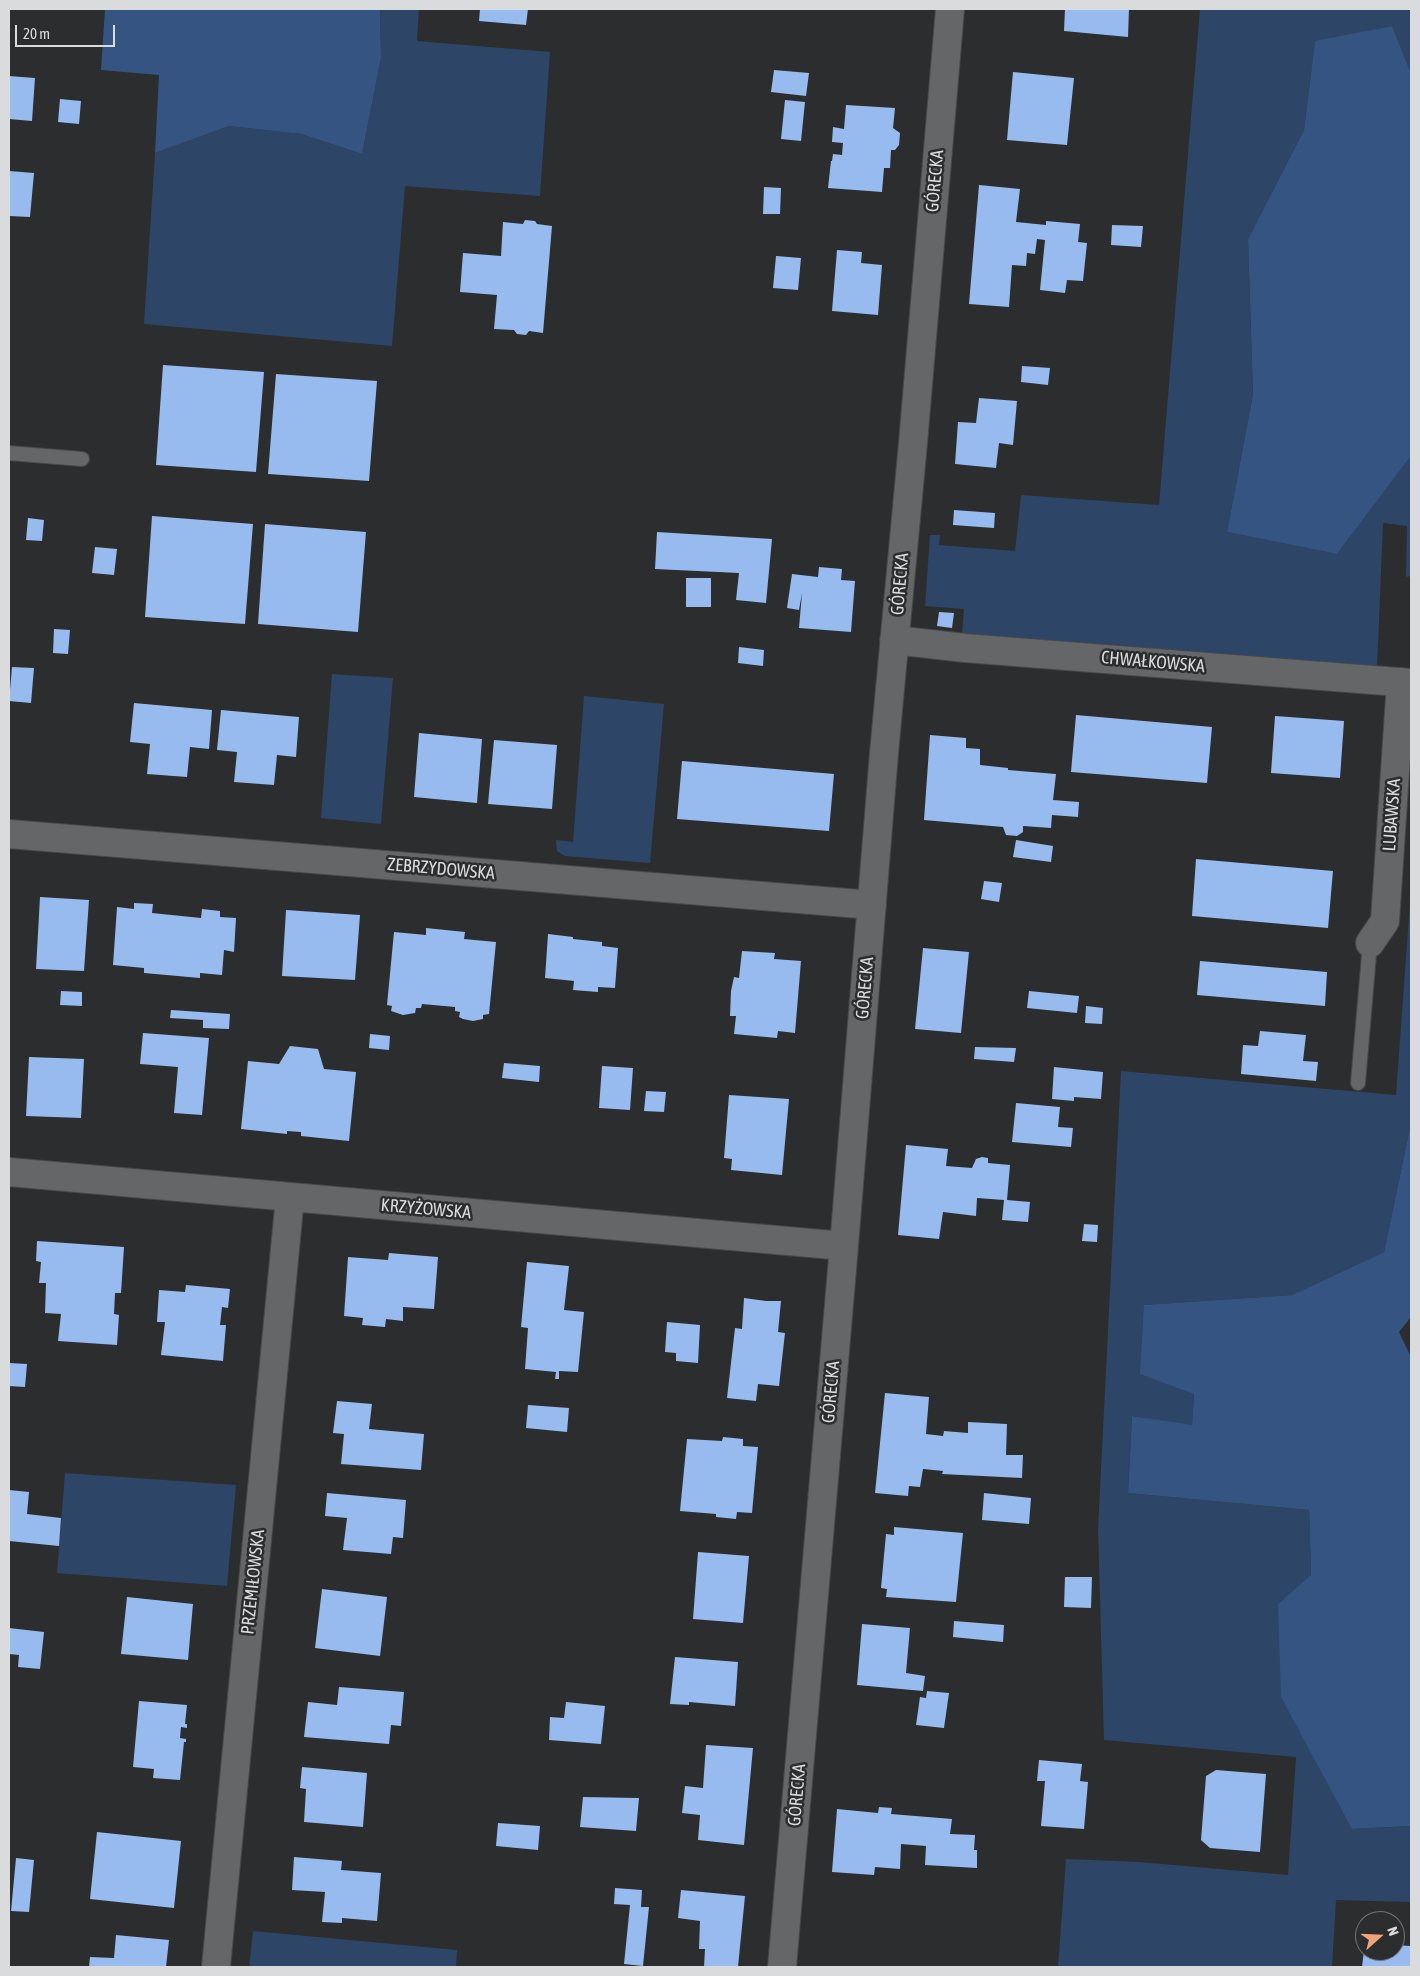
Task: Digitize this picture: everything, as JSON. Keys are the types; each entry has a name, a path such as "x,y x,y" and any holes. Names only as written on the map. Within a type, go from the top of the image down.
{"street":[{"name":"GÓRECKA","path":"782,1967 894,640 950,9"},
{"name":"CHWAŁKOWSKA","path":"894,640 966,648 1406,682"},
{"name":"LUBAWSKA","path":"1370,943 1385,921 1406,682"},
{"name":"ZEBRZYDOWSKA","path":"9,834 872,904"},
{"name":"KRZYŻOWSKA","path":"9,1172 844,1246"},
{"name":"PRZEMIŁOWSKA","path":"216,1967 290,1197"}],"lane":[{"path":"9,453 82,460"},
{"path":"1358,1083 1370,943"}],"shaded area":[{"path":"105,9 380,9 381,58 362,154 301,134 229,126 155,153 159,75 101,70"},
{"path":"380,9 419,9 417,41 550,52 540,196 405,186 392,346 144,324 155,153 229,126 301,134 362,154 381,58"},
{"path":"1200,9 1411,9 1411,73 1392,26 1315,42 1304,130 1248,239 1253,394 1227,532 1337,554 1411,456 1411,576 1406,577 1407,526 1383,523 1377,669 962,634 964,609 925,606 930,535 940,535 939,545 1015,551 1021,495 1159,505"},
{"path":"1392,26 1411,73 1411,456 1337,554 1227,532 1253,394 1248,239 1304,130 1315,41"},
{"path":"332,674 393,678 381,824 321,818"},
{"path":"584,696 664,704 650,863 565,856 557,851 556,840 573,842"},
{"path":"1411,889 1411,1123 1384,1252 1292,1295 1144,1305 1194,1394 1192,1426 1132,1416 1128,1493 1309,1510 1311,1576 1278,1604 1352,1829 1411,1826 1411,1902 1336,1900 1332,1967 1058,1967 1066,1859 1139,1862 1288,1875 1296,1757 1104,1740 1098,1529 1121,1071 1396,1095"},
{"path":"1411,1123 1411,1317 1399,1332 1411,1357 1411,1826 1352,1829 1281,1697 1278,1604 1311,1575 1309,1510 1128,1493 1132,1416 1192,1425 1194,1394 1140,1374 1144,1305 1292,1295 1384,1252"},
{"path":"65,1473 236,1485 227,1586 57,1573"},
{"path":"253,1931 457,1950 456,1967 249,1967"}],"building":[{"path":"480,9 528,9 526,25 479,21"},
{"path":"1065,9 1129,9 1128,37 1064,31"},
{"path":"774,70 809,73 806,96 771,92"},
{"path":"1013,72 1074,78 1067,145 1007,140"},
{"path":"9,76 35,78 32,121 9,119"},
{"path":"60,99 81,101 79,124 58,122"},
{"path":"785,100 805,102 801,141 781,139"},
{"path":"846,105 895,108 893,128 900,133 899,145 895,150 891,150 890,168 884,168 882,192 828,188 833,154 842,155 843,143 832,142 833,127 844,129"},
{"path":"9,171 34,173 30,217 9,216"},
{"path":"979,185 1020,189 1016,222 1046,225 1046,221 1080,224 1078,242 1087,243 1083,281 1067,280 1065,293 1040,290 1045,240 1037,239 1035,254 1027,253 1026,266 1012,265 1009,307 969,304"},
{"path":"764,187 781,188 780,214 763,214"},
{"path":"525,220 552,226 543,333 529,331 526,335 517,334 514,330 494,329 497,295 460,292 463,253 501,256 503,222 523,224"},
{"path":"1112,225 1143,226 1141,247 1111,245"},
{"path":"837,250 862,252 861,263 882,265 878,315 832,311"},
{"path":"776,256 801,258 798,290 773,288"},
{"path":"163,365 264,372 256,472 156,465"},
{"path":"1022,366 1050,368 1048,385 1021,382"},
{"path":"276,374 377,381 369,481 268,474"},
{"path":"979,398 1017,401 1013,445 999,443 996,468 955,464 958,422 976,423"},
{"path":"954,510 995,513 994,528 953,525"},
{"path":"152,516 253,524 245,624 145,617"},
{"path":"28,518 44,520 42,541 26,540"},
{"path":"265,524 366,532 358,632 258,624"},
{"path":"657,532 772,539 766,603 736,600 739,573 655,569"},
{"path":"95,547 117,549 114,575 92,573"},
{"path":"819,567 842,569 841,580 855,581 851,632 799,628 802,593 799,610 787,608 792,574 818,577"},
{"path":"686,578 711,578 711,607 686,607"},
{"path":"939,612 954,613 952,628 937,626"},
{"path":"54,629 70,630 68,654 53,653"},
{"path":"739,647 764,650 763,666 738,663"},
{"path":"12,667 34,668 31,703 9,701"},
{"path":"134,703 212,710 209,749 190,747 187,777 147,774 150,744 130,742"},
{"path":"221,710 299,717 296,757 277,755 274,785 234,782 237,752 217,750"},
{"path":"1076,715 1212,727 1207,783 1071,772"},
{"path":"1275,716 1344,721 1340,778 1271,773"},
{"path":"419,733 482,739 477,803 414,797"},
{"path":"930,735 966,738 966,748 980,749 980,765 1008,768 1008,770 1056,774 1053,800 1079,802 1078,817 1052,815 1051,828 1023,826 1023,832 1017,836 1006,835 1003,827 924,820"},
{"path":"494,740 557,745 552,809 488,804"},
{"path":"682,761 834,774 829,831 677,819"},
{"path":"1016,840 1053,846 1051,862 1013,857"},
{"path":"1196,859 1333,871 1328,928 1192,916"},
{"path":"984,881 1002,883 999,902 981,899"},
{"path":"40,897 89,900 84,971 36,969"},
{"path":"134,903 153,904 152,913 201,918 202,909 220,911 220,917 236,918 234,952 224,950 222,975 200,973 200,978 144,973 144,968 113,965 117,907 134,909"},
{"path":"286,910 360,915 355,980 282,976"},
{"path":"426,928 465,932 464,939 496,942 489,1014 483,1015 483,1019 473,1021 463,1019 459,1017 460,1012 455,1011 455,1007 422,1004 421,1008 416,1008 415,1013 403,1015 391,1011 392,1006 387,1005 394,932 426,935"},
{"path":"548,934 602,942 602,946 618,948 615,988 598,987 598,992 573,990 574,981 545,978"},
{"path":"923,948 969,952 961,1033 915,1029"},
{"path":"742,951 775,953 774,959 801,961 795,1033 778,1031 777,1038 734,1034 736,1016 730,1016 731,991 734,977 739,978"},
{"path":"1200,961 1327,972 1325,1006 1197,995"},
{"path":"61,991 82,992 82,1006 60,1005"},
{"path":"1029,991 1079,996 1077,1013 1027,1008"},
{"path":"1086,1006 1103,1008 1102,1024 1085,1023"},
{"path":"171,1010 230,1014 229,1029 203,1028 203,1020 170,1018"},
{"path":"1260,1031 1306,1035 1303,1061 1318,1062 1316,1081 1241,1074 1243,1045 1258,1046"},
{"path":"143,1033 209,1038 202,1115 174,1113 178,1067 140,1064"},
{"path":"370,1034 390,1036 389,1050 369,1048"},
{"path":"290,1046 318,1049 324,1069 356,1072 349,1141 301,1136 301,1132 287,1131 287,1134 241,1129 248,1061 279,1064"},
{"path":"975,1047 1016,1048 1014,1062 974,1059"},
{"path":"29,1057 84,1059 81,1118 26,1116"},
{"path":"504,1063 540,1066 539,1082 502,1078"},
{"path":"602,1066 633,1068 630,1110 599,1108"},
{"path":"1054,1067 1103,1072 1101,1099 1074,1097 1074,1101 1052,1099"},
{"path":"646,1091 666,1092 664,1112 644,1111"},
{"path":"729,1095 789,1099 782,1175 731,1170 732,1159 724,1158"},
{"path":"1016,1103 1060,1107 1058,1127 1073,1128 1071,1147 1012,1142"},
{"path":"906,1145 948,1149 946,1166 972,1168 976,1159 982,1157 988,1158 988,1163 1010,1165 1007,1200 1030,1202 1028,1222 1002,1220 1004,1200 977,1198 976,1216 943,1212 939,1239 898,1235"},
{"path":"1084,1224 1098,1225 1097,1242 1082,1241"},
{"path":"37,1241 124,1247 121,1293 115,1293 114,1314 119,1315 117,1345 58,1341 61,1314 45,1313 46,1283 39,1283 41,1262 36,1261"},
{"path":"389,1253 438,1257 434,1309 403,1307 403,1321 386,1319 385,1327 362,1325 363,1318 344,1316 348,1257 388,1260"},
{"path":"527,1262 569,1266 564,1310 584,1312 578,1372 559,1371 559,1379 555,1379 556,1372 525,1369 528,1328 521,1327"},
{"path":"186,1285 230,1289 228,1308 222,1307 220,1325 226,1325 223,1361 161,1355 165,1322 157,1322 159,1290 185,1292"},
{"path":"744,1298 781,1301 778,1332 785,1333 779,1386 758,1384 756,1401 727,1398 735,1328 742,1329"},
{"path":"667,1322 700,1325 698,1363 676,1361 676,1353 665,1352"},
{"path":"9,1363 27,1364 25,1387 9,1386"},
{"path":"885,1393 929,1397 926,1434 943,1436 944,1431 968,1433 968,1422 1007,1424 1006,1455 1023,1455 1022,1478 942,1474 943,1471 923,1469 920,1487 909,1486 908,1496 875,1493"},
{"path":"337,1401 372,1404 369,1429 424,1434 421,1470 341,1464 344,1434 333,1433"},
{"path":"528,1405 569,1408 567,1432 526,1428"},
{"path":"723,1437 743,1439 743,1446 758,1447 752,1513 737,1512 736,1519 716,1517 716,1514 680,1511 687,1439 722,1441"},
{"path":"9,1490 29,1492 27,1514 61,1518 59,1546 9,1541"},
{"path":"327,1493 406,1500 403,1538 393,1537 391,1554 343,1550 347,1518 325,1516"},
{"path":"984,1493 1031,1498 1029,1524 982,1520"},
{"path":"894,1527 963,1533 956,1602 886,1597 887,1589 881,1588 886,1534 894,1535"},
{"path":"698,1552 749,1556 743,1623 693,1619"},
{"path":"1065,1577 1092,1577 1091,1608 1064,1607"},
{"path":"322,1589 387,1597 380,1656 315,1648"},
{"path":"127,1597 193,1604 188,1660 121,1654"},
{"path":"954,1621 1004,1625 1003,1642 953,1637"},
{"path":"862,1624 910,1628 906,1673 925,1676 923,1691 857,1685"},
{"path":"9,1628 44,1632 40,1669 18,1667 19,1655 9,1654"},
{"path":"675,1657 738,1662 735,1706 689,1702 689,1705 670,1704"},
{"path":"339,1687 404,1692 401,1726 391,1725 389,1744 304,1737 308,1702 337,1705"},
{"path":"927,1691 949,1693 944,1728 916,1725 920,1697 926,1698"},
{"path":"139,1701 187,1705 185,1724 187,1724 187,1728 181,1727 180,1738 186,1739 186,1742 184,1742 180,1780 153,1778 154,1769 133,1767"},
{"path":"566,1702 605,1706 601,1744 549,1740 550,1717 564,1718"},
{"path":"706,1745 753,1748 744,1845 698,1840 700,1815 682,1813 685,1786 703,1788"},
{"path":"1039,1760 1082,1764 1080,1781 1088,1782 1084,1829 1041,1826 1045,1781 1037,1781"},
{"path":"302,1767 367,1773 363,1827 304,1822 306,1789 300,1788"},
{"path":"1216,1770 1266,1774 1260,1852 1210,1848 1201,1840 1206,1776"},
{"path":"583,1797 639,1798 636,1831 580,1827"},
{"path":"879,1807 892,1808 891,1814 952,1819 950,1834 975,1835 974,1850 977,1850 977,1868 925,1865 926,1846 901,1844 900,1869 875,1867 874,1875 832,1872 837,1809 878,1813"},
{"path":"498,1823 540,1826 538,1850 496,1846"},
{"path":"97,1832 181,1841 174,1908 90,1899"},
{"path":"294,1857 342,1861 341,1870 381,1873 377,1921 342,1918 342,1923 322,1922 325,1892 292,1890"},
{"path":"16,1858 34,1860 29,1912 11,1911"},
{"path":"615,1888 642,1890 641,1907 649,1907 643,1966 624,1964 630,1905 614,1904"},
{"path":"681,1890 745,1896 738,1967 704,1967 705,1949 699,1949 700,1921 678,1918"},
{"path":"116,1935 169,1940 166,1967 89,1967 90,1957 114,1958"},
{"path":"1405,1946 1411,1946 1411,1967 1362,1967 1363,1961 1405,1961"}]}
